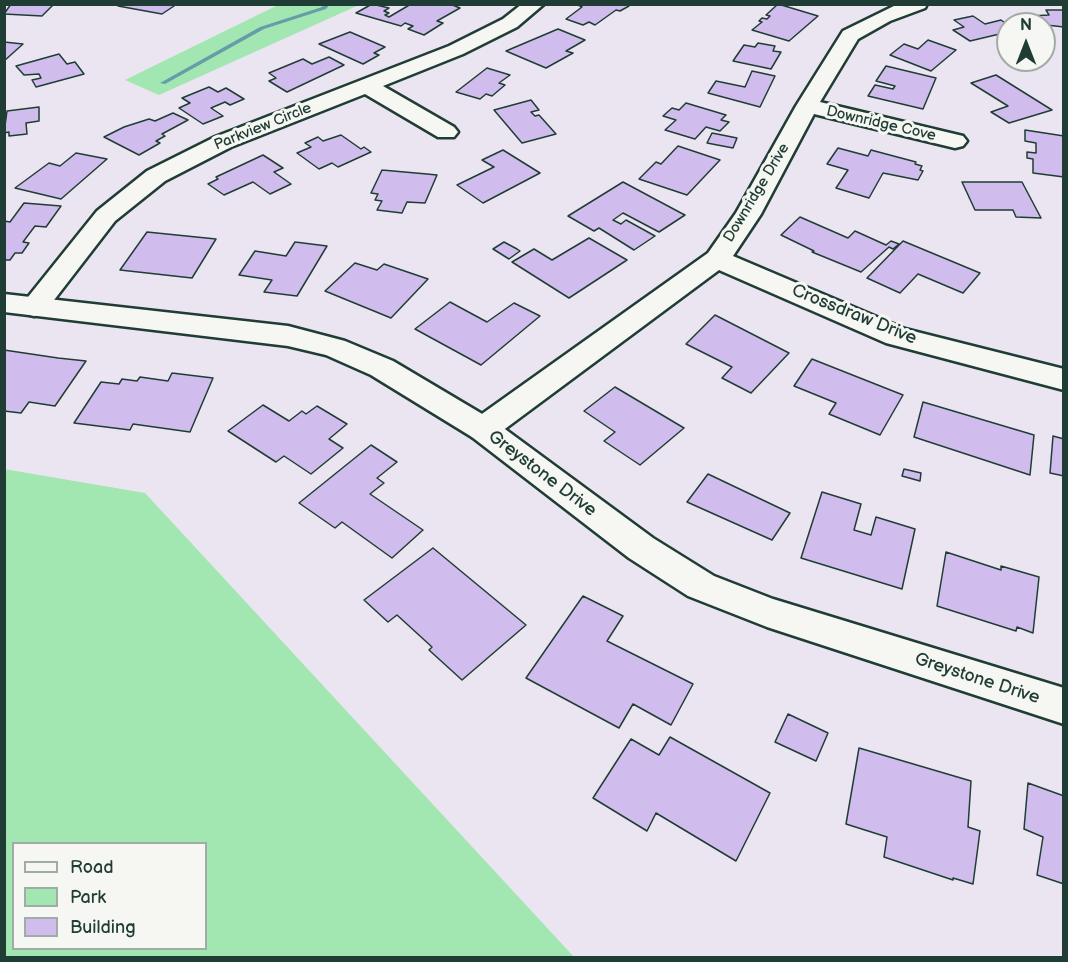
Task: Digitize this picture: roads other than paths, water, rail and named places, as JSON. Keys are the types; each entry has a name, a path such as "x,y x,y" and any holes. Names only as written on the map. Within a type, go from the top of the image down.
{"street":[{"name":"Parkview Circle","path":"19,305 106,216 129,195 156,176 223,142 456,50 510,23 535,4"},
{"name":"Downridge Drive","path":"483,429 717,259 748,214 807,106 850,35 883,17 918,4"},
{"path":"367,86 446,132"},
{"name":"Downridge Cove","path":"807,106 955,141"},
{"name":"Crossdraw Drive","path":"717,259 896,336 1064,380"},
{"name":"Greystone Drive","path":"19,305 288,336 335,348 382,368 483,429 641,548 701,586 767,612 1064,706"}],"waterway":[{"path":"163,83 262,28 324,8 328,4"}]}
